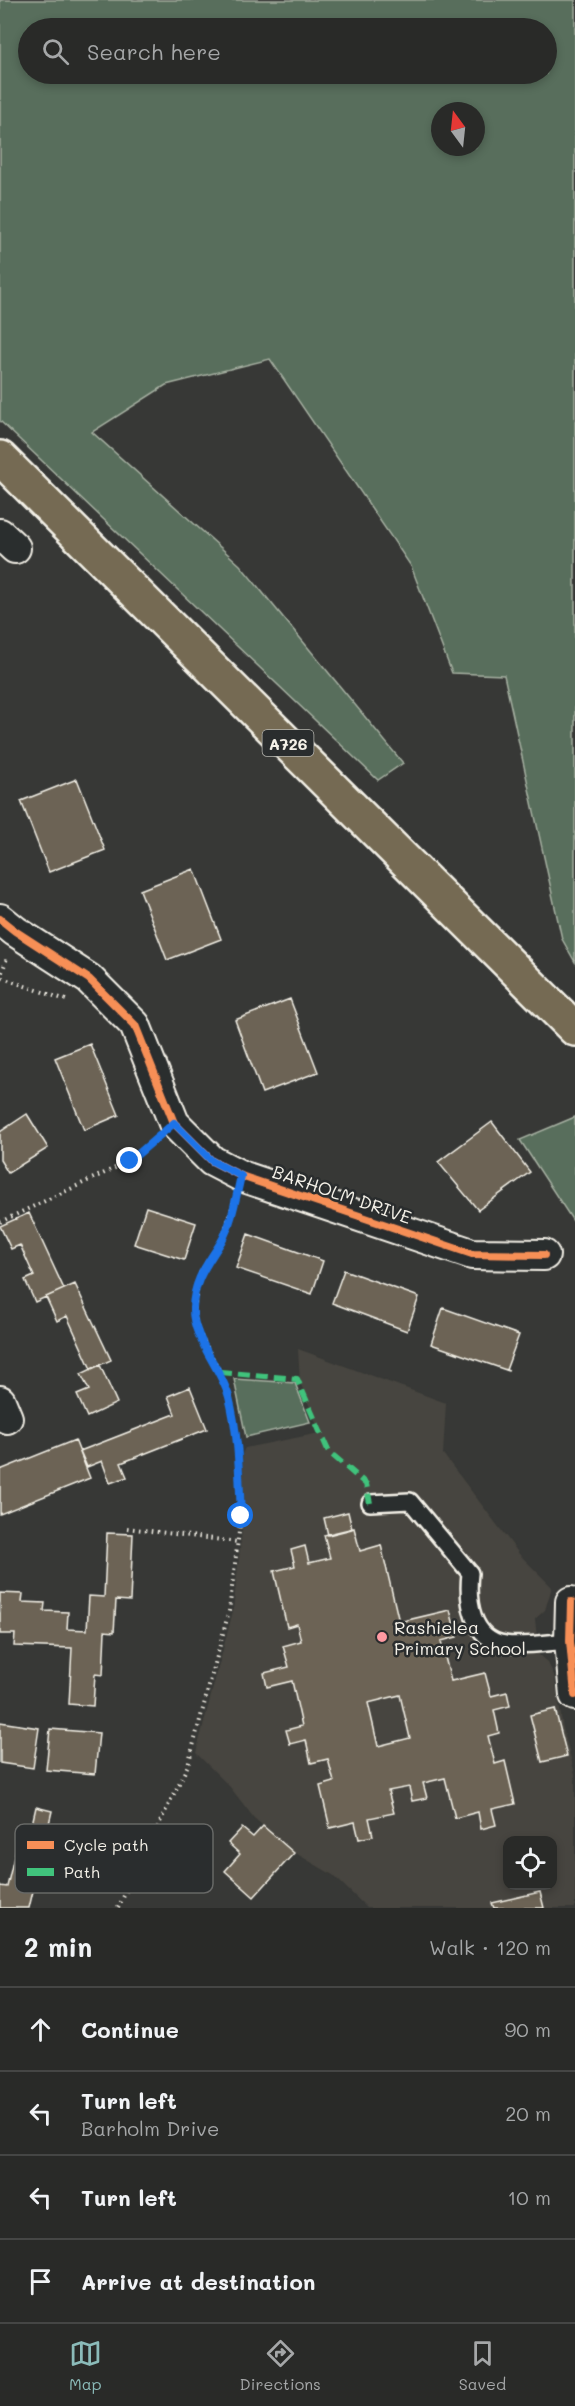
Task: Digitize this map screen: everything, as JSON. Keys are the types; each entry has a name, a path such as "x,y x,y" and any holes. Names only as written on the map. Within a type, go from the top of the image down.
{"main road":[{"name":"A726","path":"0,458 575,1029"}],"street":[{"name":"BARHOLM DRIVE","path":"0,920 89,979 135,1025 174,1123 212,1161 241,1176 472,1254 544,1255"},
{"path":"571,1602 570,1641 575,1695"}],"lane":[{"path":"370,1503 410,1501 470,1573 468,1590 473,1615 479,1628 491,1639 505,1644 570,1641"}],"path":[{"path":"2,978 82,1006 99,988"},
{"path":"0,1222 130,1161 174,1123"},
{"path":"160,1824 188,1765 229,1611 238,1542 241,1516 238,1447 229,1397 220,1372 198,1330 193,1311 200,1275 222,1241 241,1176"},
{"path":"127,1528 238,1542"},
{"path":"118,1908 127,1893"}],"shaded area":[{"name":"Rashielea Primary School","path":"298,1349 446,1403 443,1454 520,1555 552,1587 545,1610 535,1619 539,1655 548,1663 554,1675 563,1728 575,1774 575,1908 367,1908 333,1875 292,1851 254,1818 230,1787 196,1753 233,1611 244,1513 242,1454 245,1448 320,1433 300,1382"}],"green space":[{"path":"0,0 575,0 575,962 562,939 504,675 452,673 411,566 270,359 166,385 92,432 240,565 403,763 378,780 0,421"},
{"path":"575,1117 575,1224 520,1140"},
{"path":"234,1379 295,1383 310,1422 246,1437"}],"building":[{"path":"77,779 105,850 49,872 21,801"},
{"path":"194,869 221,939 167,960 140,890"},
{"path":"290,999 318,1072 262,1093 235,1020"},
{"path":"90,1044 119,1115 84,1130 55,1058"},
{"path":"27,1114 48,1148 8,1173 0,1160 0,1132"},
{"path":"492,1122 530,1172 478,1210 438,1162"},
{"path":"146,1207 196,1223 184,1260 134,1244"},
{"path":"29,1213 64,1289 35,1302 25,1280 34,1276 20,1245 11,1249 0,1226"},
{"path":"248,1234 323,1261 312,1294 236,1268"},
{"path":"344,1270 419,1297 407,1331 332,1303"},
{"path":"75,1284 111,1360 91,1369 67,1316 57,1321 46,1297"},
{"path":"443,1308 519,1335 506,1370 431,1344"},
{"path":"100,1365 117,1403 87,1417 77,1395 89,1390 81,1374"},
{"path":"190,1387 207,1429 121,1463 127,1477 110,1483 102,1461 87,1467 80,1451 175,1414 168,1396"},
{"path":"75,1440 90,1478 0,1514 0,1470"},
{"path":"348,1512 352,1529 328,1535 324,1518"},
{"path":"354,1528 360,1551 381,1545 399,1622 450,1610 457,1637 441,1641 451,1681 485,1673 491,1696 507,1692 510,1706 494,1710 499,1733 488,1736 495,1764 505,1761 515,1804 492,1809 496,1825 481,1829 478,1812 455,1818 445,1778 423,1783 427,1798 412,1801 409,1787 388,1791 394,1813 369,1818 373,1836 359,1839 355,1822 330,1828 320,1786 334,1782 328,1759 311,1763 306,1740 290,1744 286,1730 302,1726 292,1681 267,1687 264,1673 289,1667 283,1646 301,1641 297,1624 287,1627 274,1571 295,1566 291,1550 305,1546 309,1563 330,1558 324,1535","holes":["400,1695 410,1738 378,1746 368,1703"]},
{"path":"107,1533 133,1534 130,1601 116,1600 114,1632 105,1631 103,1675 95,1674 93,1706 69,1704 72,1648 14,1646 15,1634 0,1634 0,1593 23,1594 22,1602 45,1603 44,1611 68,1612 67,1629 87,1630 89,1596 104,1597"},
{"path":"555,1709 567,1756 542,1762 530,1715"},
{"path":"0,1722 39,1728 33,1768 0,1763"},
{"path":"50,1729 99,1733 95,1774 46,1770"},
{"path":"36,1807 52,1811 49,1824 32,1824"},
{"path":"263,1826 294,1853 254,1897 225,1871 240,1854 228,1843 242,1828 253,1837"},
{"path":"15,1852 15,1893 33,1893 29,1908 0,1908 0,1886 7,1887"},
{"path":"540,1892 544,1908 494,1908 492,1903"}],"marked path":[{"path":"220,1372 297,1379 329,1452 366,1484 370,1503"}],"cycle path":[{"path":"0,919 89,979 135,1025 174,1123 212,1161 241,1176 472,1254 544,1255"},
{"path":"571,1602 570,1641 575,1695"}],"place":[{"name":"Rashielea Primary School","path":"382,1637"}],"route":[{"path":"130,1161 174,1123 212,1161 241,1176 222,1241 200,1275 193,1311 198,1330 220,1372 229,1397 238,1447 241,1516"}]}
